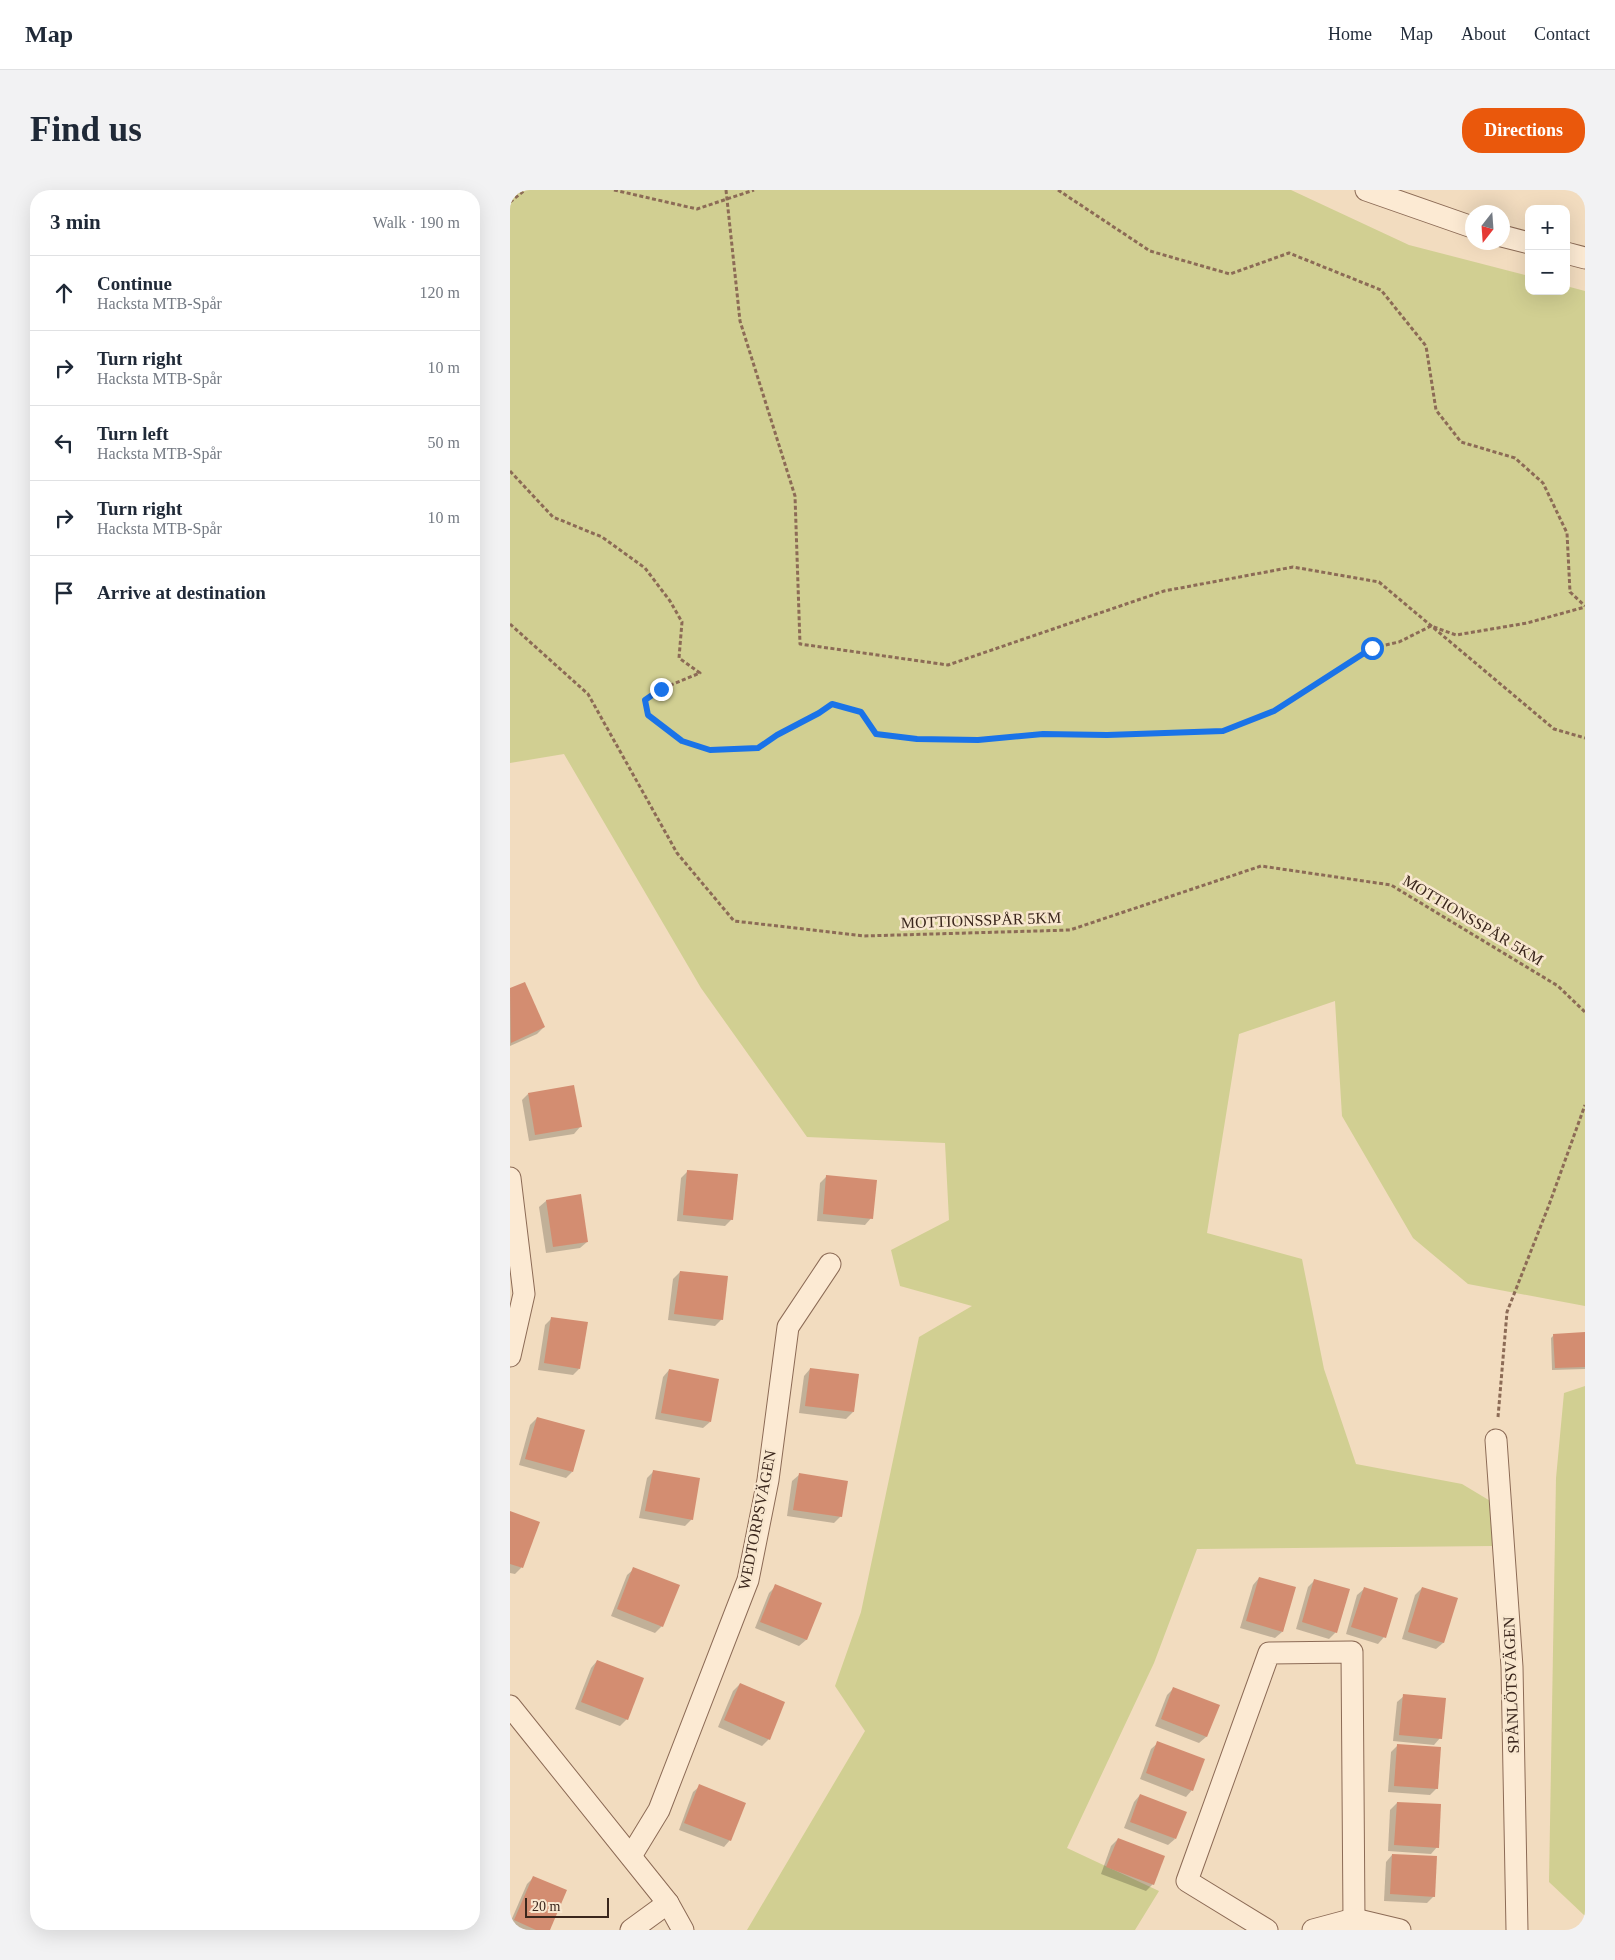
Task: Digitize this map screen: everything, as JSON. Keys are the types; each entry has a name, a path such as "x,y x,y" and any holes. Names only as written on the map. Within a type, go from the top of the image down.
{"street":[{"path":"1366,190 1465,225"},
{"path":"1510,238 1525,242"},
{"path":"1570,254 1585,258"},
{"path":"510,1178 524,1294 510,1356"},
{"name":"WEDTORPSVÄGEN","path":"631,1856 659,1810 748,1580 768,1480 788,1327 830,1264"},
{"name":"SPÅNLÖTSVÄGEN","path":"1496,1440 1512,1667 1517,1930"},
{"path":"1267,1930 1187,1881 1269,1653 1352,1652 1354,1919"},
{"path":"510,1706 668,1903 683,1930"},
{"path":"631,1930 668,1903"},
{"path":"1313,1930 1354,1919 1400,1930"}],"path":[{"path":"510,202 525,190"},
{"path":"614,190 697,209 754,190"},
{"path":"726,190 740,320 795,496 800,644 948,665 1164,591 1293,567 1379,582 1554,728 1585,738"},
{"path":"1058,190 1150,251 1230,274 1289,253 1381,290 1426,346 1436,410 1461,442 1515,458 1543,483 1567,533 1570,592 1585,606"},
{"path":"510,472 553,517 602,538 644,568 670,601 682,622 678,658 700,673 661,689 645,700 648,715 682,741 710,750 758,748 832,704 861,712 876,734 917,739 978,740 1043,734 1107,735 1223,731 1274,711 1372,648 1399,642 1431,626 1456,635 1527,623 1585,606"},
{"name":"MOTTIONSSPÅR 5KM","path":"510,624 588,694 677,853 734,921 864,936 1070,930 1261,866 1391,885 1558,986 1585,1012"},
{"path":"1496,1440 1507,1312 1550,1205 1585,1105"}],"shaded area":[{"path":"510,190 1291,190 1409,245 1525,275 1525,295 1570,295 1570,287 1585,291 1585,1306 1468,1284 1413,1238 1342,1116 1335,1001 1239,1034 1207,1233 1302,1259 1324,1369 1356,1464 1462,1484 1492,1502 1493,1546 1197,1549 1154,1663 1067,1848 1159,1891 1135,1930 747,1930 865,1731 835,1686 861,1612 919,1337 972,1306 900,1286 891,1250 949,1220 945,1143 807,1137 701,988 564,754 510,763"},
{"path":"1585,1386 1585,1916 1549,1882 1556,1478 1564,1393"}],"building":[{"path":"525,982 545,1027 511,1043 510,988"},
{"path":"574,1085 582,1127 535,1135 528,1093"},
{"path":"687,1170 738,1174 733,1220 683,1215"},
{"path":"826,1175 877,1180 873,1219 823,1214"},
{"path":"581,1194 588,1242 553,1247 546,1200"},
{"path":"680,1271 728,1276 723,1320 674,1314"},
{"path":"551,1317 588,1322 580,1369 544,1363"},
{"path":"1585,1332 1585,1367 1555,1368 1553,1334"},
{"path":"810,1368 859,1374 854,1412 805,1406"},
{"path":"669,1369 719,1379 711,1422 661,1413"},
{"path":"537,1417 585,1430 573,1472 525,1459"},
{"path":"653,1470 700,1478 693,1520 645,1511"},
{"path":"799,1473 848,1481 842,1517 793,1510"},
{"path":"510,1511 540,1522 523,1568 510,1564"},
{"path":"633,1567 680,1585 663,1627 617,1609"},
{"path":"1259,1577 1296,1587 1283,1632 1246,1621"},
{"path":"1314,1579 1350,1589 1337,1633 1302,1622"},
{"path":"775,1584 822,1603 807,1640 760,1622"},
{"path":"1364,1587 1398,1598 1386,1638 1351,1627"},
{"path":"1422,1587 1458,1598 1444,1643 1408,1632"},
{"path":"597,1660 644,1678 628,1720 581,1702"},
{"path":"740,1683 785,1702 770,1740 724,1720"},
{"path":"1173,1687 1220,1705 1207,1737 1161,1719"},
{"path":"1403,1694 1446,1698 1442,1739 1399,1735"},
{"path":"1157,1741 1205,1759 1193,1791 1146,1773"},
{"path":"1397,1744 1441,1747 1438,1789 1394,1786"},
{"path":"699,1784 746,1803 731,1841 684,1823"},
{"path":"1140,1794 1187,1812 1176,1839 1130,1822"},
{"path":"1397,1802 1441,1804 1439,1848 1394,1845"},
{"path":"1118,1838 1165,1856 1154,1885 1106,1867"},
{"path":"1392,1854 1437,1856 1435,1897 1390,1894"},
{"path":"533,1876 567,1890 550,1930 536,1930 514,1920"}],"route":[{"path":"661,689 645,700 648,715 682,741 710,750 758,748 832,704 861,712 876,734 917,739 978,740 1043,734 1107,735 1223,731 1274,711 1372,648"}]}
